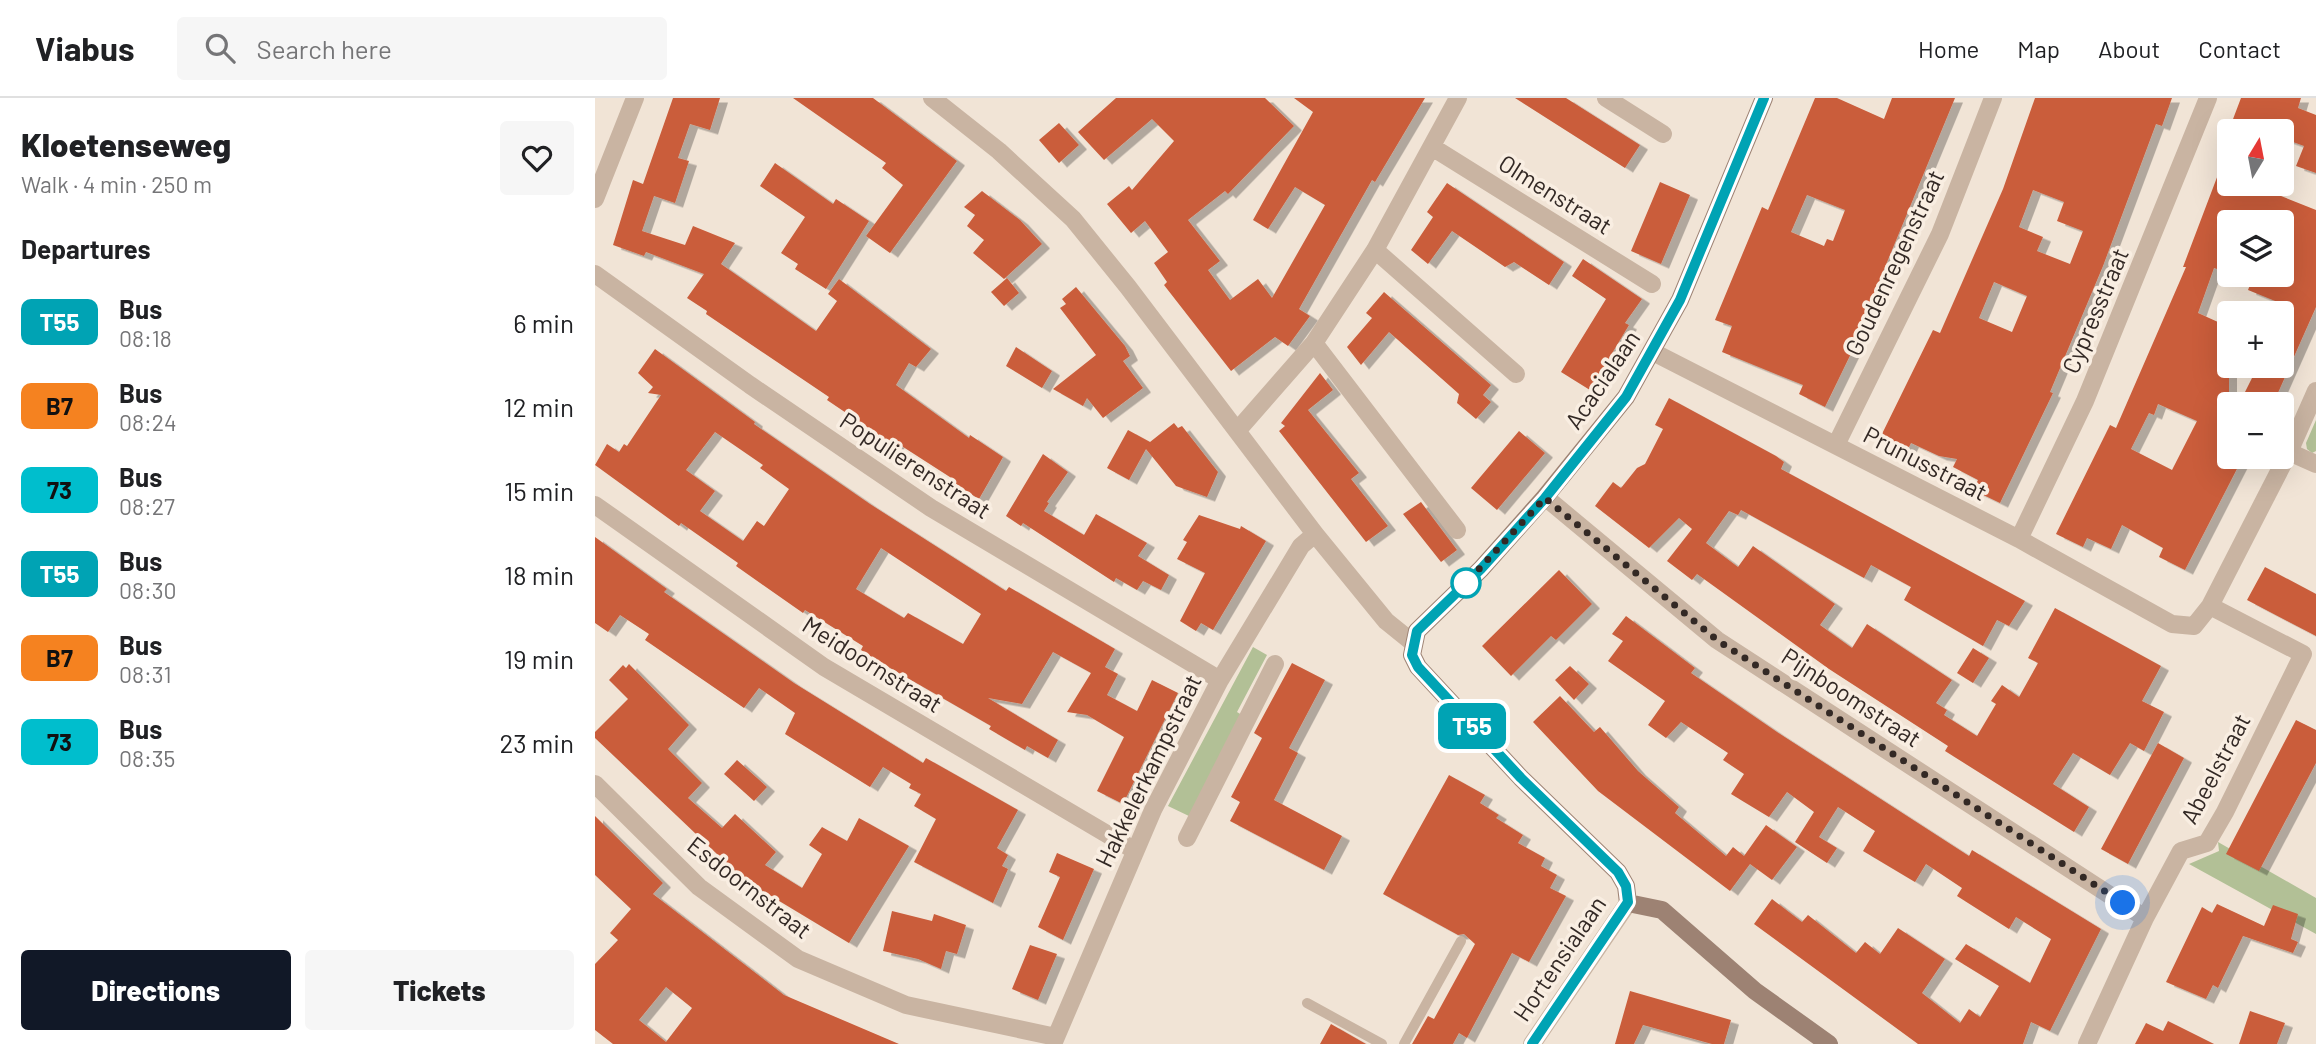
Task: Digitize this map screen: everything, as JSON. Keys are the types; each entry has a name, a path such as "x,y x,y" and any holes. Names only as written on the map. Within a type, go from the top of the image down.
{"street":[{"path":"932,98 999,151 1073,219 1128,286 1315,534 1386,621 1412,642 1412,655 1418,667 1521,778 1618,872 1626,886 1628,902 1662,910 1755,991 1829,1044"},
{"path":"1237,431 1314,343 1375,250 1458,98"},
{"path":"1606,98 1663,134"},
{"name":"Acacialaan","path":"1412,642 1425,622 1481,569 1545,498 1626,397 1680,300 1764,98"},
{"name":"Goudenregenstraat","path":"1836,445 1940,234 1993,98"},
{"name":"Cypresstraat","path":"2019,539 2090,389 2208,98"},
{"path":"595,199 630,100"},
{"name":"Olmenstraat","path":"1432,147 1652,284"},
{"path":"1375,250 1516,374"},
{"name":"Populierenstraat","path":"595,274 750,385 931,508 1220,680"},
{"path":"1314,343 1457,530"},
{"name":"Prunusstraat","path":"1653,352 2019,539 2172,625 2195,626 2210,606"},
{"path":"2294,441 2316,391"},
{"path":"2294,454 2316,464"},
{"path":"2210,606 2280,469"},
{"name":"Pijnboomstraat","path":"1545,498 1717,640 2145,918"},
{"name":"Meidoornstraat","path":"595,505 824,667 1134,850"},
{"name":"Hakkelerkampstraat","path":"1055,1041 1134,850 1220,680 1301,546 1315,534"},
{"name":"Abeelstraat","path":"2087,1044 2145,918 2181,851 2207,843 2309,658 2210,606"},
{"path":"1187,838 1275,664"},
{"name":"Esdoornstraat","path":"595,784 699,887 798,959 906,1005 1055,1041"},
{"name":"Hortensialaan","path":"1534,1043 1628,902"}],"lane":[{"path":"1404,1044 1461,941"},
{"path":"1307,1003 1382,1044"}],"green space":[{"path":"2316,420 2316,451 2312,453 2307,449 2306,443"},
{"path":"1253,647 1267,655 1237,712 1245,717 1191,817 1168,806"},
{"path":"2218,842 2316,898 2316,934 2189,864 2219,851"}],"building":[{"path":"673,98 720,98 710,130 690,124 678,158 689,161 675,203 654,196 642,231 685,245 693,226 735,243 721,264 816,331 837,301 828,294 839,279 931,349 916,367 909,363 896,385 969,438 970,435 1003,457 979,499 951,482 953,479 897,443 895,446 827,400 829,397 706,314 707,311 687,298 704,274 646,252 644,256 613,245 633,180 643,184"},
{"path":"793,98 873,98 957,161 890,253 866,236 903,185 882,168 886,163"},
{"path":"1116,98 1265,98 1294,126 1228,194 1225,191 1188,220 1220,261 1208,270 1230,300 1258,279 1272,298 1325,205 1295,187 1268,229 1253,220 1313,112 1294,98 1425,98 1375,182 1372,180 1299,309 1310,316 1288,346 1275,337 1231,371 1164,285 1167,282 1154,263 1168,252 1145,221 1131,233 1107,204 1129,186 1132,190 1174,141 1152,119 1104,160 1078,132"},
{"path":"1515,98 1566,98 1640,145 1625,168"},
{"path":"1815,98 1837,98 1884,119 1892,98 1955,98 1873,296 1878,298 1825,407 1799,394 1803,385 1722,352 1732,326 1715,320 1762,207 1768,210","holes":["1807,195 1845,210 1833,241 1827,239 1824,246 1791,232"]},
{"path":"2035,98 2172,98 2162,126 2156,124 2103,266 2050,392 2053,393 2000,503 1973,490 1978,480 1953,467 1957,459 1939,456 1911,443 1907,451 1880,438 1933,330 1940,333 2003,189","holes":["2033,190 2064,202 2057,221 2083,231 2070,264 2037,251 2043,237 2019,227","1994,282 2027,296 2012,332 1979,318"]},
{"path":"2241,98 2301,98 2298,108 2316,115 2316,173 2296,166 2304,146 2294,142 2294,119 2233,119"},
{"path":"1059,123 1079,145 1059,163 1039,140"},
{"path":"775,163 833,204 836,199 869,221 826,289 795,269 798,264 781,253 805,217 760,186"},
{"path":"2217,177 2217,196 2281,196 2316,210 2316,307 2294,357 2294,301 2275,301 2248,290 2249,287 2294,287 2294,210 2217,210 2217,269 2214,268 2198,313 2217,322 2217,378 2229,378 2229,392 2217,392 2217,469 2237,469 2185,570 2159,557 2163,548 2122,525 2111,549 2087,538 2083,547 2056,534 2110,425 2116,428 2186,267 2183,267","holes":["2158,404 2197,421 2172,470 2131,449 2149,413 2154,415"]},
{"path":"1660,182 1690,195 1661,264 1631,251"},
{"path":"1447,183 1564,262 1549,285 1514,262 1505,267 1452,231 1428,264 1411,250 1433,217 1427,212"},
{"path":"982,191 1020,220 1042,244 1004,279 973,253 984,240 967,226 975,215 964,207"},
{"path":"1583,259 1642,299 1625,323 1629,325 1590,390 1561,372 1606,299 1572,276"},
{"path":"1007,278 1019,293 1004,306 991,292"},
{"path":"1076,287 1125,346 1130,356 1123,361 1143,388 1103,418 1087,398 1083,406 1053,389 1096,355 1060,308 1066,304 1062,299"},
{"path":"1384,292 1491,385 1483,395 1491,402 1476,419 1457,403 1459,394 1389,332 1361,365 1347,347 1372,318 1366,313"},
{"path":"1016,347 1052,371 1042,388 1006,366"},
{"path":"655,349 755,422 754,424 870,504 1006,591 1009,587 1115,649 1105,667 1118,674 1107,695 1137,711 1152,680 1178,693 1123,804 1097,791 1124,737 1087,715 1067,712 1091,673 1053,652 1022,704 988,698 1058,740 1048,758 1027,746 1025,750 989,729 991,726 878,661 861,650 863,646 805,610 803,613 736,566 738,563 681,523 679,526 595,465 607,444 619,452 624,444 627,446 661,395 648,393 653,387 638,373","holes":["715,432 763,465 760,468 789,489 764,526 757,521 743,541 700,511 715,491 686,470","881,548 981,614 963,644 908,613 904,618 856,589"]},
{"path":"1320,373 1333,390 1308,410 1359,473 1351,479 1388,526 1366,542 1279,431 1285,426 1281,423"},
{"path":"2252,378 2285,378 2278,392 2245,392"},
{"path":"1669,398 1776,456 1784,462 1781,469 2025,601 2009,626 1997,620 1983,646 1904,600 1911,587 1871,565 1864,578 1741,510 1738,515 1729,511 1706,543 1738,567 1753,546 1835,604 1820,625 1852,648 1867,624 1952,680 1936,703 1947,710 1944,715 1977,736 1996,704 1991,701 2002,685 2019,697 2038,663 2028,658 2055,608 2161,666 2142,701 2164,712 2144,751 2130,743 2110,775 2073,753 2053,784 2089,807 2074,832 1945,751 1948,746 1829,669 1697,574 1692,580 1667,561 1692,529 1679,518 1649,548 1595,506 1613,482 1621,488 1637,468 1645,464 1663,429 1655,425"},
{"path":"1174,423 1178,428 1182,426 1218,472 1207,497 1176,486 1146,449 1129,480 1107,468 1128,430 1150,442"},
{"path":"1519,431 1545,453 1497,510 1471,488"},
{"path":"1043,454 1068,472 1047,502 1049,503 1044,511 1084,535 1096,514 1147,543 1138,556 1169,575 1161,590 1143,581 1137,590 1116,578 1114,582 1023,523 1021,526 1006,516"},
{"path":"1421,502 1457,550 1441,562 1403,514"},
{"path":"1199,515 1240,529 1241,526 1266,541 1213,630 1201,623 1196,631 1180,621 1205,573 1177,559 1187,542 1183,540"},
{"path":"595,537 667,589 664,592 794,683 923,763 926,758 1018,810 997,848 1008,855 1002,866 1008,869 993,903 914,862 936,819 914,806 921,794 909,788 911,784 883,767 870,787 785,734 795,713 759,688 744,708 645,640 649,634 620,615 608,632 595,623"},
{"path":"2265,567 2316,594 2316,636 2247,600"},
{"path":"1559,570 1592,604 1556,640 1551,636 1511,676 1482,646"},
{"path":"1626,616 1695,668 1691,673 1777,732 1969,856 1972,850 2101,929 2050,1031 2031,1022 2023,1044 1918,1044 1754,924 1772,899 1802,922 1808,915 1856,953 1865,942 1880,954 1898,928 1945,959 1922,993 1960,1023 1969,1009 1980,1017 1999,986 1955,959 1966,944 2030,983 2051,939 2016,917 2009,929 1957,896 1962,888 1926,864 1915,882 1863,851 1875,831 1838,807 1819,837 1837,848 1827,863 1795,842 1814,812 1787,792 1769,817 1731,794 1744,774 1723,760 1728,753 1681,722 1666,738 1648,725 1665,701 1608,661 1623,641 1612,634"},
{"path":"1973,648 1989,658 1973,683 1957,673"},
{"path":"1292,663 1325,680 1289,748 1298,753 1274,800 1342,836 1324,870 1230,821 1240,802 1231,797 1262,738 1254,733"},
{"path":"629,664 689,725 668,749 702,783 688,798 722,828 735,814 776,852 765,865 802,888 822,854 809,845 822,827 847,841 859,818 909,846 849,943 761,890 758,893 595,738 595,732 628,699 609,680 623,665 626,668"},
{"path":"1570,666 1589,684 1574,700 1555,680"},
{"path":"1560,696 1594,732 1600,727 1638,771 1679,807 1675,813 1726,856 1733,847 1744,856 1766,825 1797,847 1772,880 1750,864 1730,891 1598,791 1533,722"},
{"path":"2296,720 2316,730 2316,763 2259,871 2226,854"},
{"path":"2158,743 2184,758 2128,864 2101,849"},
{"path":"737,760 767,787 754,801 724,774"},
{"path":"1449,775 1485,795 1480,803 1499,815 1496,818 1523,835 1518,843 1545,858 1541,866 1557,875 1550,888 1566,896 1529,962 1512,953 1467,1038 1459,1033 1453,1044 1412,1044 1428,1016 1434,1019 1475,944 1464,934 1458,935 1383,894"},
{"path":"595,816 663,883 653,894 784,995 899,1044 613,1044 595,1030 595,964 618,940 610,933 631,909 595,875","holes":["666,987 692,1008 666,1042 639,1020"]},
{"path":"1057,853 1094,869 1063,940 1038,927 1060,877 1049,872"},
{"path":"2217,904 2264,926 2273,905 2298,914 2291,939 2298,942 2293,953 2243,936 2218,988 2213,985 2206,999 2166,982 2202,907 2212,913"},
{"path":"892,911 932,921 934,914 966,925 957,954 946,951 941,969 918,959 883,951"},
{"path":"1030,945 1057,954 1038,1000 1012,989"},
{"path":"1630,991 1731,1020 1724,1044 1712,1044 1643,1025 1634,1044 1615,1044"},
{"path":"2250,1011 2285,1023 2277,1044 2239,1044"},
{"path":"2168,1021 2214,1044 2135,1044 2146,1023 2163,1031"},
{"path":"1331,1024 1366,1044 1320,1044"}],"bus line":[{"name":"T55","path":"1532,1044 1628,902 1626,886 1618,872 1521,778 1418,667 1412,655 1412,642 1425,622 1481,569 1545,498 1626,397 1680,300 1764,98"}],"route":[{"path":"1466,583 1464,585 1545,498 1717,640 2123,903"}]}
